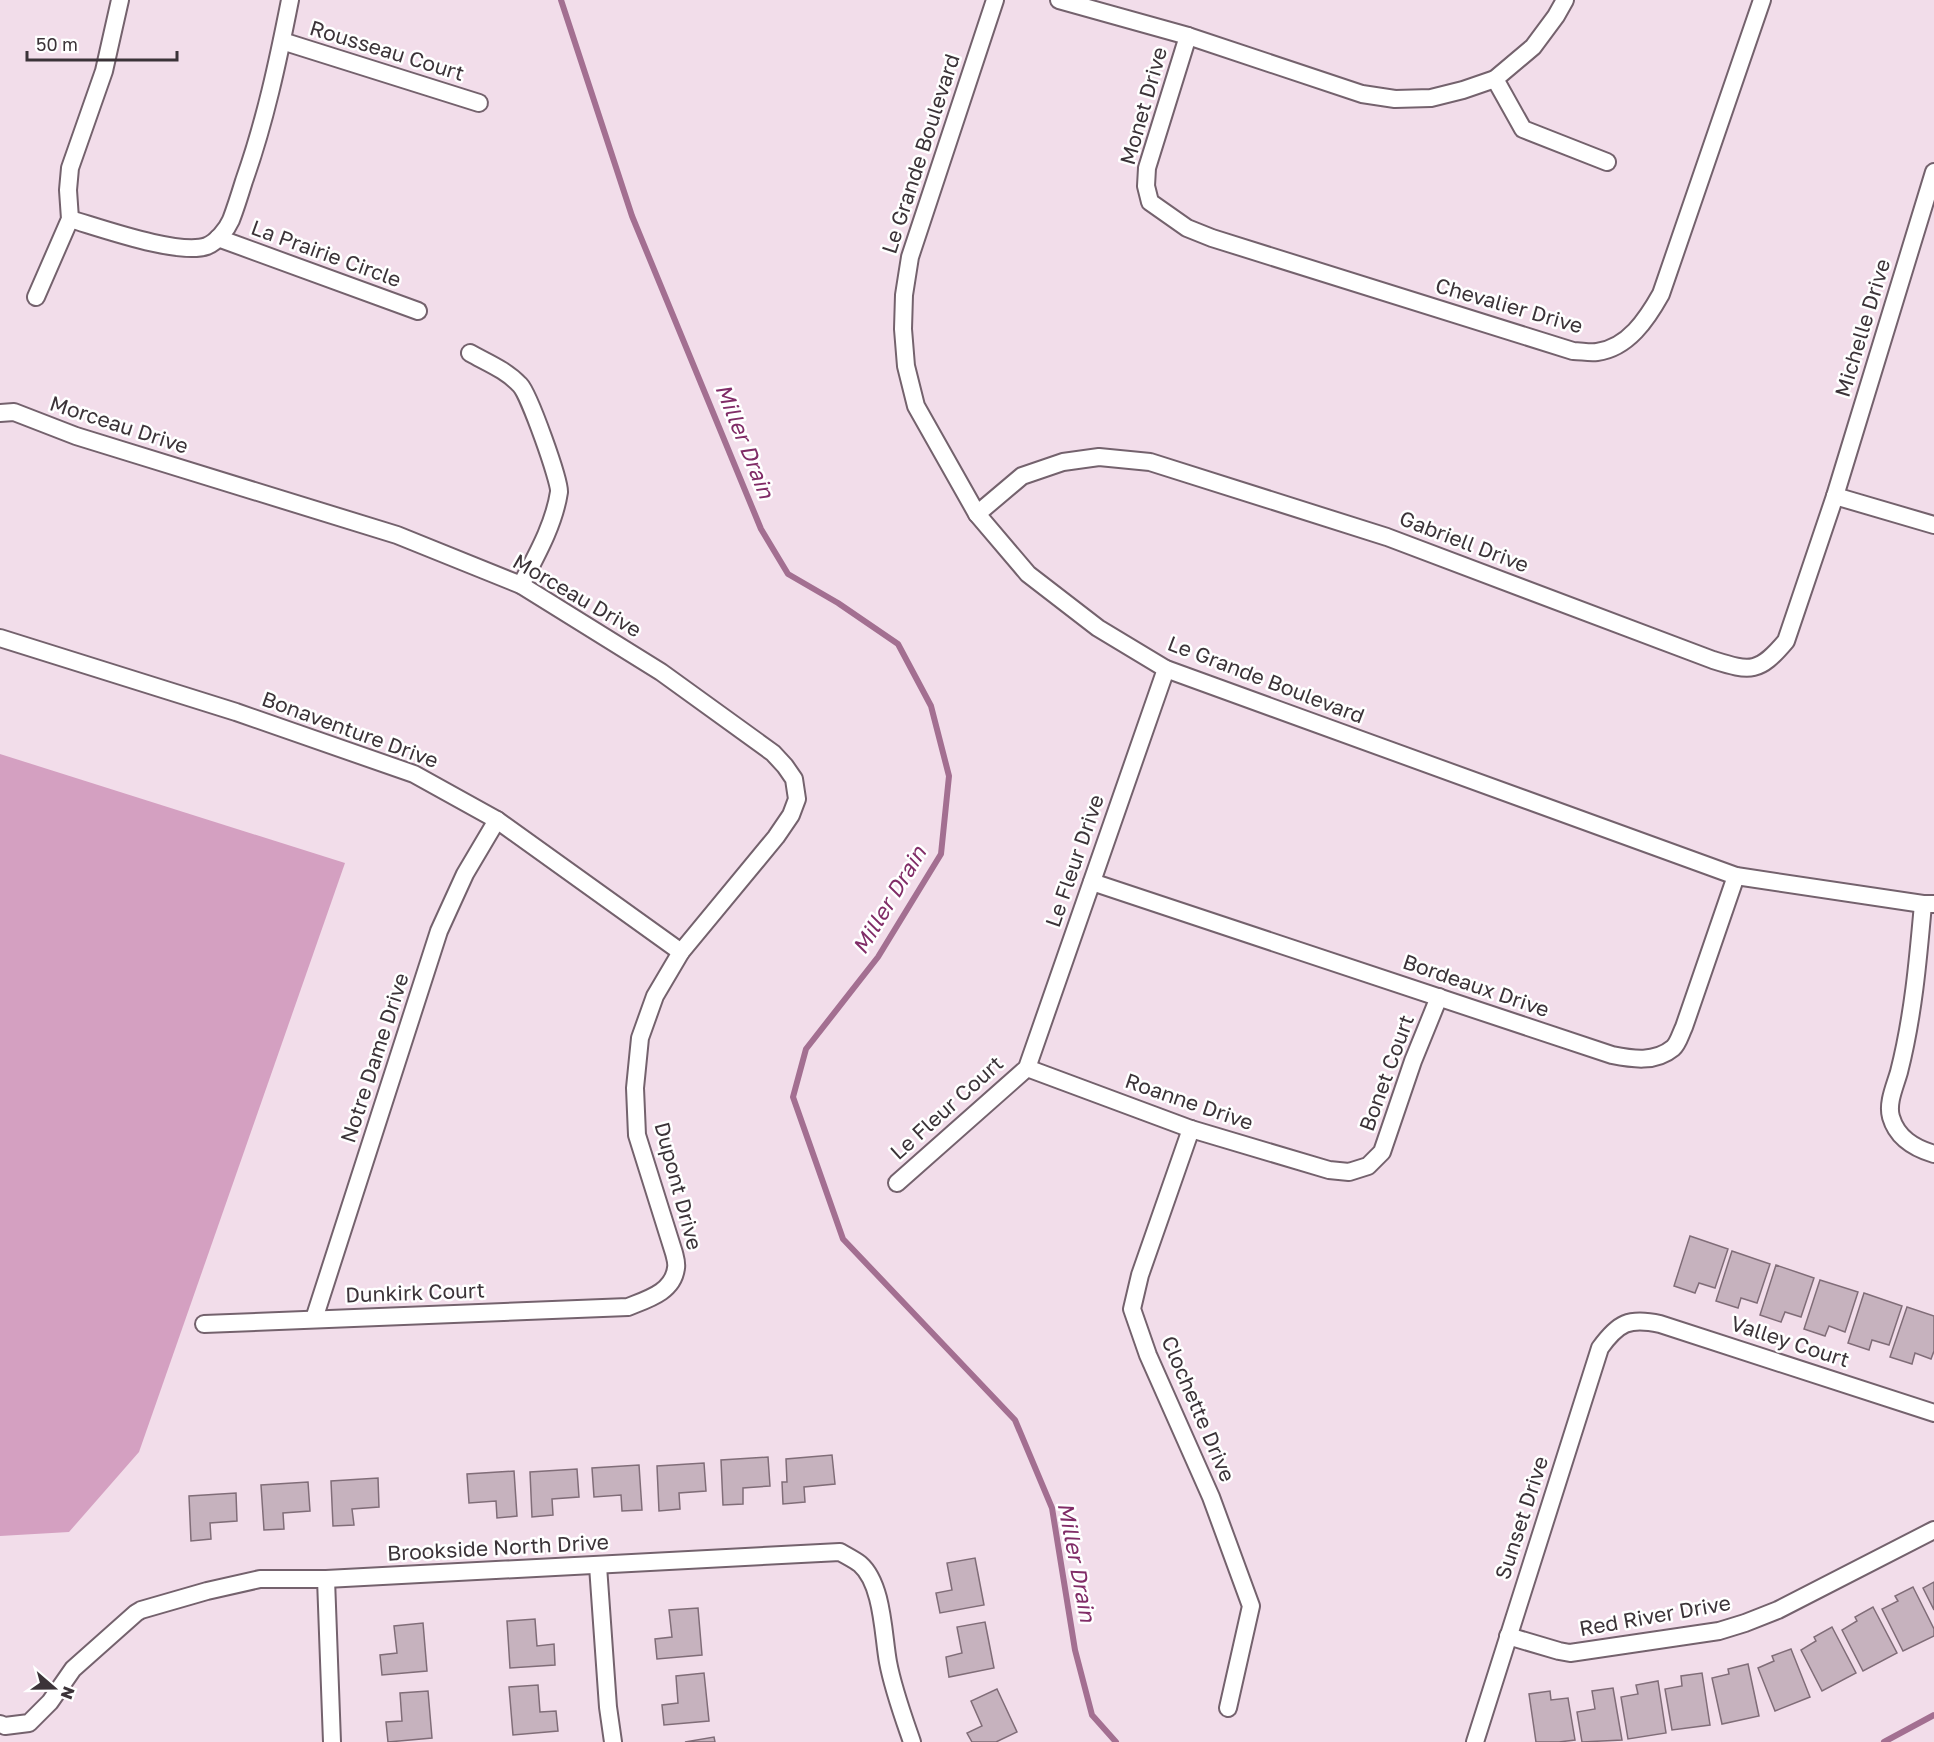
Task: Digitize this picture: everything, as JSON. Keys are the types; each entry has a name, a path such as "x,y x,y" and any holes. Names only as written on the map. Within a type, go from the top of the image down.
{"street":[{"path":"36,297 70,219 68,190 70,168 104,71 120,0"},
{"path":"70,219 168,247 191,249 208,246 218,238 230,222 256,146 290,0"},
{"name":"Le Grande Boulevard","path":"995,0 910,257 904,295 903,329 906,366 916,406 977,514 1028,574 1098,628 1166,669 1736,876 1928,904"},
{"path":"1059,0 1188,36 1362,94 1395,99 1431,98 1496,79 1533,47 1565,0"},
{"name":"Chevalier Drive","path":"1167,215 1186,228 1212,238 1573,351 1597,352 1612,347 1636,331 1649,316 1661,294 1762,0"},
{"name":"Monet Drive","path":"1167,215 1150,202 1146,186 1147,168 1188,36"},
{"name":"Rousseau Court","path":"282,41 479,103"},
{"path":"1496,79 1523,129 1607,162"},
{"name":"Michelle Drive","path":"1835,496 1934,172"},
{"name":"La Prairie Circle","path":"218,238 418,311"},
{"path":"471,354 502,369 522,387 559,489 555,513 521,585"},
{"name":"Morceau Drive","path":"0,413 14,412 76,436 397,535 521,585 670,679 773,753 794,779 797,799 776,837 681,952"},
{"name":"Gabriell Drive","path":"977,514 1022,476 1063,462 1100,457 1150,462 1387,537 1713,660 1739,668 1756,668 1773,657 1786,641 1835,496"},
{"path":"1835,496 1934,525"},
{"name":"Bonaventure Drive","path":"0,638 236,712 414,774 497,820 681,952"},
{"name":"Le Fleur Drive","path":"1027,1068 1166,669"},
{"name":"Notre Dame Drive","path":"314,1319 439,931 465,874 497,820"},
{"name":"Bordeaux Drive","path":"1092,882 1612,1055 1635,1059 1651,1058 1674,1047 1684,1027 1736,876"},
{"path":"1928,904 1914,1002 1892,1097 1891,1115 1897,1130 1906,1141 1922,1151 1934,1154"},
{"name":"Dupont Drive","path":"628,1307 658,1295 670,1284 676,1268 674,1253 637,1135 635,1088 640,1038 655,996 681,952"},
{"name":"Bonet Court","path":"1340,1171 1349,1172 1368,1166 1382,1152 1413,1061 1439,997"},
{"name":"Roanne Drive","path":"1027,1068 1191,1129 1329,1170 1340,1171"},
{"name":"Le Fleur Court","path":"897,1183 1027,1068"},
{"name":"Clochette Drive","path":"1191,1129 1140,1275 1132,1309 1148,1355 1211,1497 1251,1606 1228,1708"},
{"name":"Dunkirk Court","path":"204,1324 628,1307"},
{"name":"Valley Court","path":"1631,1322 1644,1320 1660,1324 1934,1413"},
{"name":"Sunset Drive","path":"1475,1742 1600,1348 1620,1325 1631,1322"},
{"name":"Red River Drive","path":"1508,1636 1570,1653 1719,1631 1778,1610 1934,1530"},
{"name":"Brookside North Drive","path":"0,1724 5,1726 29,1723 50,1702 73,1669 141,1610 260,1579 326,1579 840,1552 862,1565 875,1588 883,1622 888,1662 912,1742"},
{"path":"598,1566 608,1707 614,1742"},
{"path":"326,1579 332,1742"}],"shaded area":[{"path":"0,754 345,863 139,1452 69,1532 0,1536"}],"building":[{"path":"1690,1236 1728,1249 1715,1288 1699,1283 1695,1293 1674,1286"},
{"path":"1732,1251 1770,1264 1757,1303 1741,1298 1738,1308 1716,1301"},
{"path":"1776,1265 1814,1278 1801,1317 1785,1312 1781,1322 1760,1315"},
{"path":"1820,1280 1858,1292 1845,1332 1829,1326 1825,1336 1804,1329"},
{"path":"1864,1293 1902,1306 1889,1345 1872,1340 1869,1350 1848,1343"},
{"path":"1907,1307 1934,1316 1934,1351 1931,1359 1915,1353 1912,1364 1890,1357"},
{"path":"832,1455 835,1484 804,1487 805,1502 783,1504 782,1482 787,1482 786,1459"},
{"path":"768,1457 770,1486 743,1488 743,1504 723,1505 721,1460"},
{"path":"704,1463 706,1491 679,1493 680,1509 659,1511 657,1466"},
{"path":"639,1465 642,1510 622,1511 621,1495 594,1497 592,1468"},
{"path":"577,1469 579,1497 552,1499 553,1515 532,1517 530,1472"},
{"path":"514,1471 517,1516 497,1518 496,1501 469,1503 467,1474"},
{"path":"378,1478 379,1507 352,1509 354,1525 333,1526 331,1481"},
{"path":"308,1482 310,1511 283,1513 284,1529 264,1530 261,1485"},
{"path":"236,1493 237,1521 210,1523 211,1539 191,1541 189,1496"},
{"path":"975,1558 984,1605 940,1613 936,1593 952,1590 947,1563"},
{"path":"1934,1582 1934,1610 1923,1588"},
{"path":"1913,1587 1934,1629 1934,1636 1903,1651 1882,1609 1898,1601 1895,1596"},
{"path":"1873,1607 1897,1653 1863,1671 1842,1630 1857,1621 1855,1617"},
{"path":"698,1608 702,1655 657,1659 655,1639 672,1637 669,1610"},
{"path":"535,1619 537,1646 554,1644 555,1665 510,1668 507,1621"},
{"path":"985,1622 994,1668 949,1677 946,1657 962,1653 957,1627"},
{"path":"423,1623 427,1671 382,1675 380,1655 397,1653 394,1626"},
{"path":"1832,1627 1856,1673 1822,1691 1801,1650 1816,1641 1814,1637"},
{"path":"1791,1649 1810,1697 1775,1711 1758,1668 1774,1661 1772,1656"},
{"path":"1748,1664 1759,1716 1722,1724 1712,1678 1729,1674 1728,1669"},
{"path":"704,1673 709,1721 664,1725 662,1705 678,1703 676,1676"},
{"path":"1702,1673 1710,1725 1672,1730 1665,1689 1682,1686 1681,1676"},
{"path":"1658,1681 1666,1733 1628,1739 1621,1697 1638,1694 1636,1685"},
{"path":"538,1685 540,1712 556,1711 558,1731 513,1735 509,1687"},
{"path":"1613,1688 1622,1740 1582,1742 1577,1712 1595,1709 1592,1691"},
{"path":"997,1689 1017,1732 996,1742 972,1742 967,1733 982,1726 971,1701"},
{"path":"428,1691 432,1738 388,1742 386,1722 402,1721 400,1693"},
{"path":"1550,1691 1551,1700 1568,1698 1575,1740 1536,1742 1529,1694"},
{"path":"714,1737 715,1742 685,1742"}],"waterway":[{"name":"Miller Drain","path":"561,0 632,216 761,529 788,574 838,603 898,644 931,706 949,776 941,854 878,957 806,1049 793,1097 843,1239 1015,1420 1052,1508 1075,1650 1092,1715 1116,1742"},
{"name":"Miller Drain","path":"1884,1742 1934,1715"}]}
